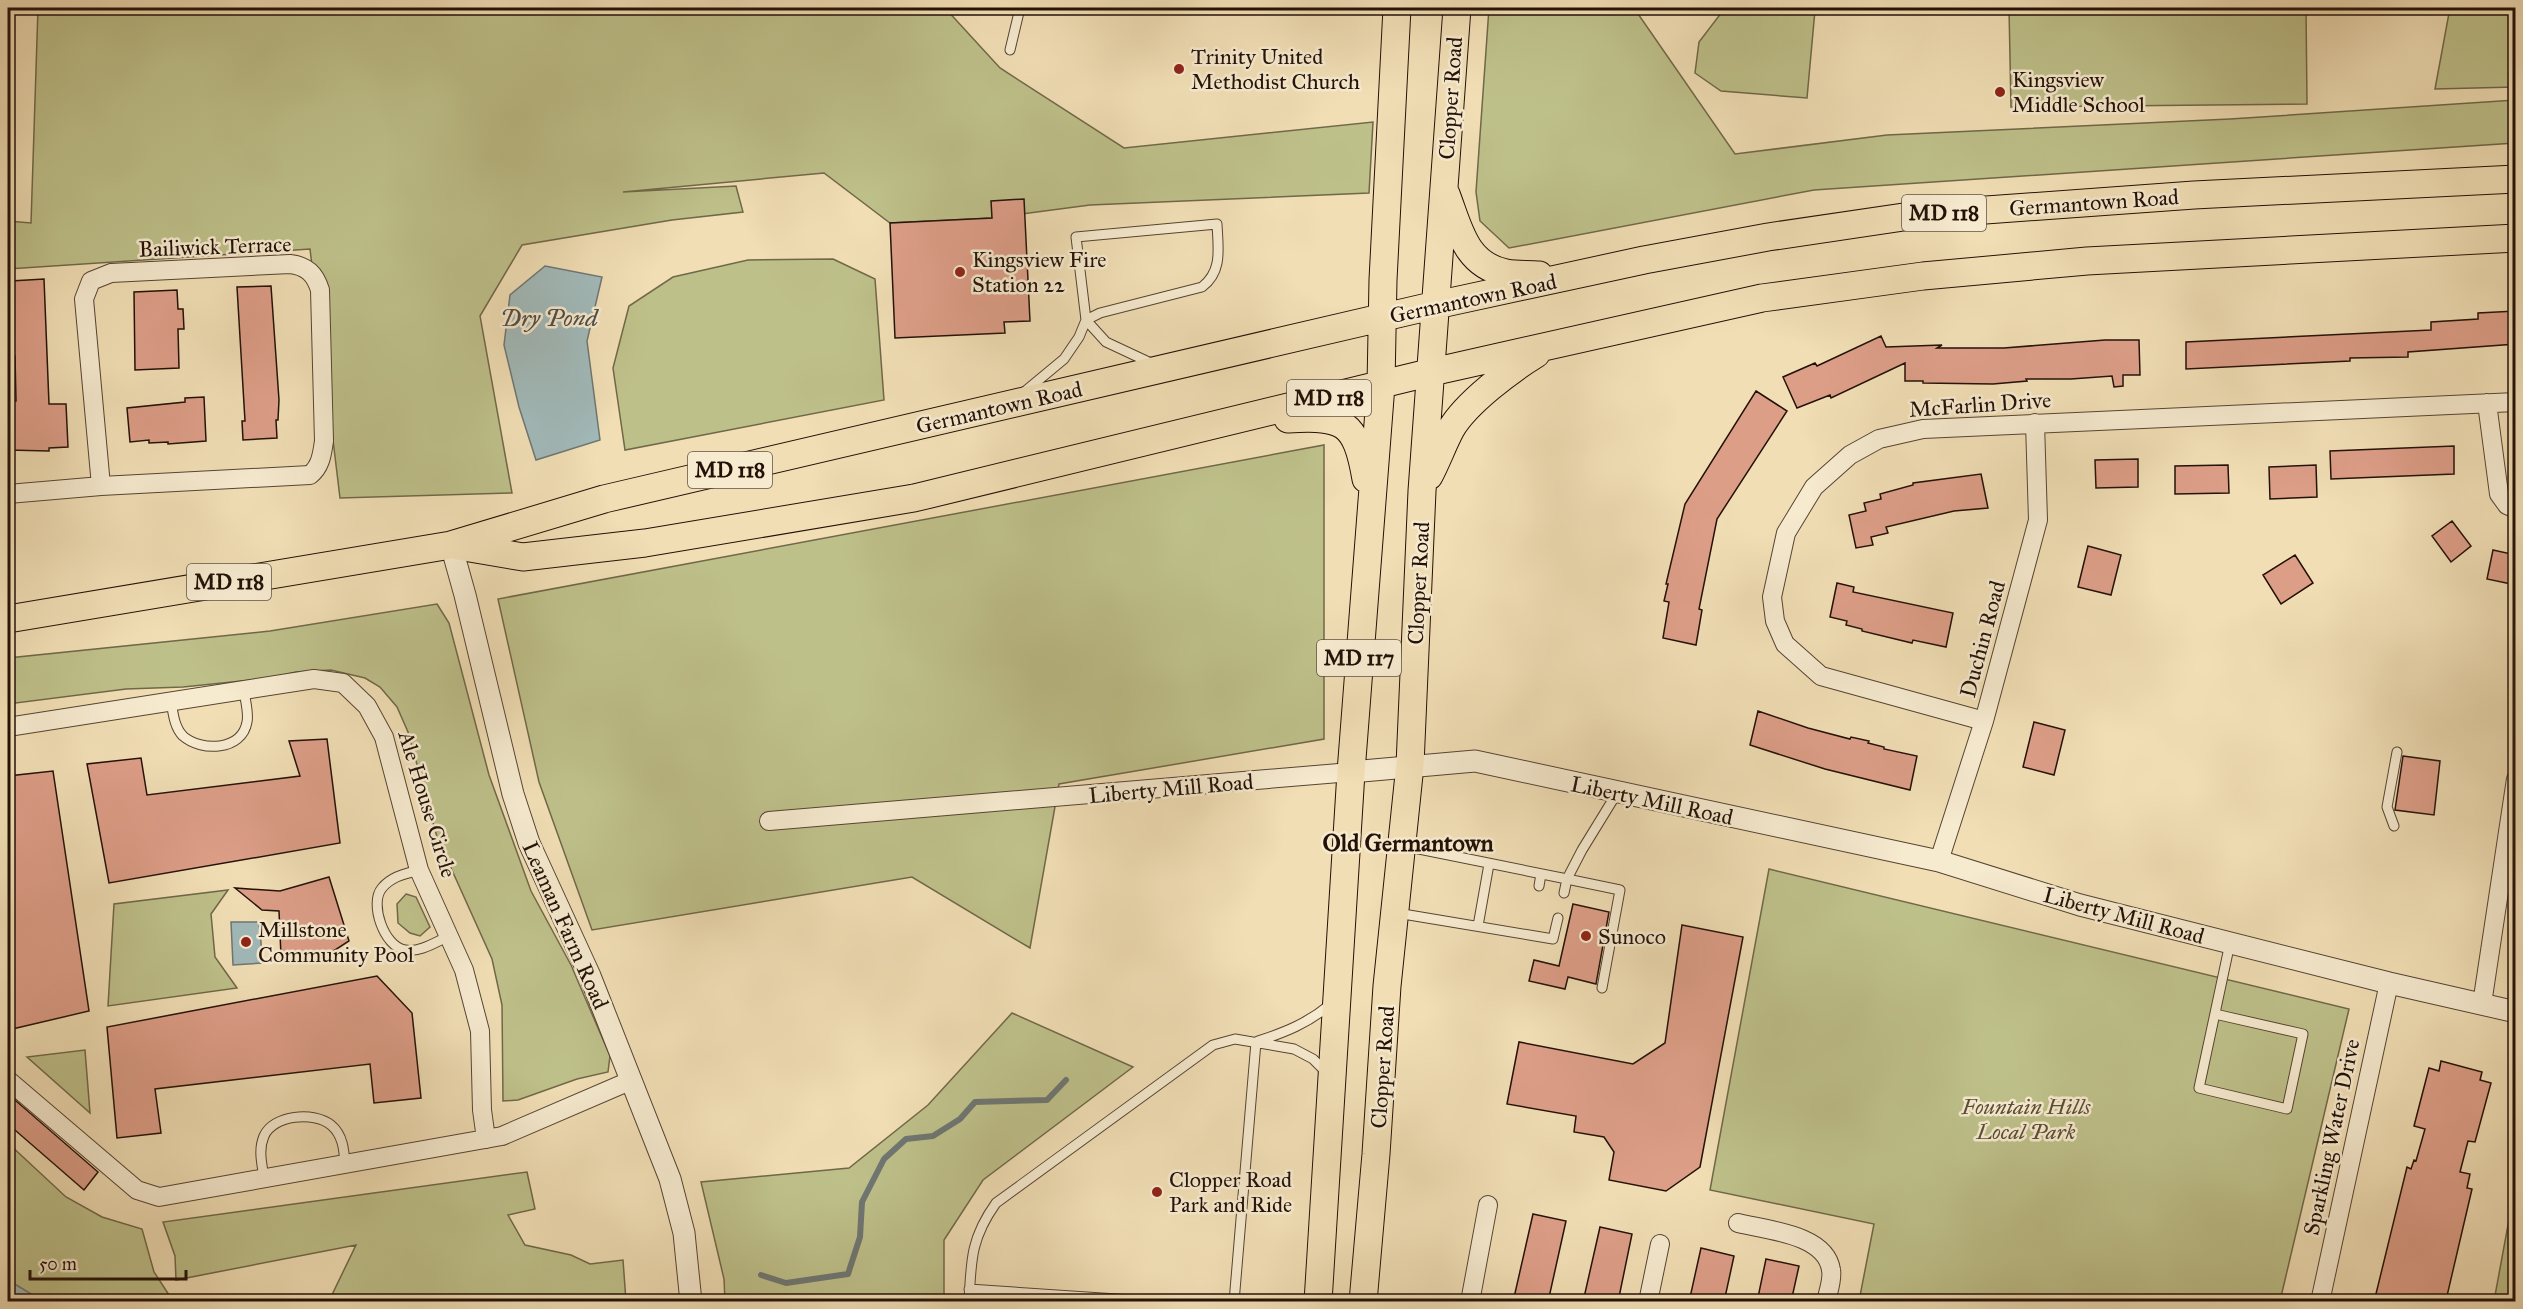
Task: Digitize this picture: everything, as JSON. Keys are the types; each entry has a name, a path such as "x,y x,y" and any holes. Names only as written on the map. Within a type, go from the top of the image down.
{"main road":[{"name":"MD 117","path":"1318,1302 1351,771 1381,385 1382,318 1397,8"},
{"name":"Clopper Road","path":"1363,1302 1387,986 1410,765 1422,491 1457,8"},
{"name":"Germantown Road","path":"8,619 451,545 604,499 1382,318 1570,276 1768,237 1917,215 2194,195 2516,179"},
{"path":"1444,188 1465,245 1481,264 1505,273 1570,276"},
{"name":"Germantown Road","path":"451,545 523,557 645,543 914,498 1432,372 1762,298 1923,276 2087,261 2516,237"},
{"path":"1422,491 1452,427 1474,403 1512,369 1553,344"},
{"path":"1227,423 1323,417 1349,429 1361,450 1371,505"}],"street":[{"name":"Bailiwick Terrace","path":"8,494 101,486 302,476 315,470 322,457 324,441 320,290 316,278 308,269 290,264 111,273 91,281 84,299 101,486"},
{"name":"McFarlin Drive","path":"1984,721 1821,676 1785,644 1775,621 1772,597 1786,533 1814,487 1850,455 1879,439 1923,429 2516,402"},
{"path":"2487,403 2499,494 2507,505 2516,509"},
{"name":"Duchin Road","path":"1939,861 1984,721 2038,520 2035,423"},
{"name":"Leaman Farm Road","path":"451,545 513,794 526,833 590,976 670,1179 684,1233 691,1302"},
{"name":"Ale House Circle","path":"8,727 314,679 343,683 367,706 384,737 419,870 464,970 480,1031 486,1139"},
{"name":"Liberty Mill Road","path":"769,821 1410,765 1475,762 1939,861 2080,905 2389,983 2516,1011"},
{"path":"2482,1004 2516,779"},
{"name":"Sparkling Water Drive","path":"2320,1302 2389,983"},
{"path":"8,1080 137,1190 159,1197 502,1137 632,1080"},
{"path":"1470,1302 1488,1205"},
{"path":"1738,1223 1801,1238 1823,1251 1832,1271 1826,1302"},
{"path":"1648,1302 1660,1244"}],"lane":[{"path":"1010,50 1020,8"},
{"path":"1012,404 1064,359 1079,337 1086,320 1076,237 1217,224 1219,259 1217,270 1210,281 1202,287 1100,313 1086,320"},
{"path":"1086,320 1106,342 1163,369"},
{"path":"171,701 176,724 182,735 198,746 217,746 231,743 244,733 248,721 244,690"},
{"path":"2394,826 2387,807 2397,752"},
{"path":"1564,893 1582,850 1617,793"},
{"path":"1402,845 1620,890 1602,988"},
{"path":"1478,926 1489,864"},
{"path":"419,870 392,879 380,890 377,908 381,927 391,942 403,950 417,950 448,936"},
{"path":"1517,880 1519,870"},
{"path":"1539,886 1541,874"},
{"path":"1395,912 1506,931 1530,930 1553,939 1558,918"},
{"path":"1506,931 1508,920"},
{"path":"2215,1014 2303,1034 2286,1109 2199,1088 2230,943"},
{"path":"1256,1042 1291,1031 1315,1018 1337,999"},
{"path":"969,1302 972,1254 981,1224 996,1203 1213,1045 1234,1039 1294,1049 1306,1055 1333,1079"},
{"path":"1234,1302 1256,1042"},
{"path":"264,1178 260,1149 265,1134 279,1122 297,1117 316,1118 332,1125 343,1142 345,1164"},
{"path":"969,1289 1162,1302"}],"green space":[{"path":"38,8 945,8 1000,68 1124,148 1373,122 1369,193 1090,205 992,218 890,223 824,173 623,192 736,186 743,212 672,220 522,245 480,316 512,493 340,498 310,249 8,269 8,221 31,223"},
{"path":"1489,8 1634,8 1735,154 1887,135 2230,119 2515,100 2515,143 1814,190 1509,248 1480,221 1476,192"},
{"path":"1725,8 1815,10 1807,98 1721,91 1695,73 1699,42"},
{"path":"2009,8 2306,8 2307,104 2011,107"},
{"path":"2453,8 2515,8 2515,87 2435,89 2449,13"},
{"path":"833,259 875,279 884,400 625,450 613,368 629,306 673,277 748,260"},
{"path":"1324,445 1324,739 1059,784 1030,948 912,877 592,930 539,782 498,599"},
{"path":"437,604 449,623 489,775 531,891 571,965 610,1056 608,1072 577,1079 518,1100 503,1101 502,1005 492,959 437,837 408,732 397,707 380,687 365,678 331,670 296,672 270,678 183,687 126,689 8,704 8,658 270,631"},
{"name":"Fountain Hills Local Park","path":"1769,869 2349,1009 2280,1301 1859,1301 1874,1224 1710,1190"},
{"path":"228,890 211,914 215,957 237,988 108,1006 114,904"},
{"path":"406,894 416,897 430,927 420,936 410,933 398,923 397,904"},
{"path":"1012,1013 1133,1067 983,1180 944,1240 944,1300 725,1301 724,1279 701,1182 849,1168 928,1105"},
{"path":"85,1050 90,1113 27,1057"},
{"path":"8,1143 66,1197 102,1217 142,1229 154,1272 173,1301 8,1301"},
{"path":"527,1172 535,1209 508,1215 525,1245 571,1255 590,1264 623,1260 626,1301 329,1301 356,1245 176,1280 175,1256 163,1222"},
{"path":"2515,1187 2515,1301 2494,1301"}],"water":[{"name":"Dry Pond","path":"545,266 602,277 587,341 600,440 536,460 519,407 504,345 510,295"},
{"name":"Millstone Community Pool","path":"231,922 259,922 263,963 233,965"},
{"path":"8,1280 33,1295 31,1301 8,1301"}],"building":[{"name":"Kingsview Fire Station 22","path":"1024,199 1030,321 1004,322 1005,333 895,338 890,223 992,218 991,201"},
{"path":"44,279 49,404 66,404 68,447 49,448 49,451 8,450 8,405 9,401 16,401 15,356 13,356 9,300 12,300 11,281"},
{"path":"271,286 279,400 278,420 276,420 277,438 243,440 242,421 245,421 237,287"},
{"path":"177,290 178,309 183,309 184,329 178,329 179,368 135,370 134,292"},
{"path":"2516,311 2516,344 2408,352 2408,357 2350,358 2350,361 2186,369 2186,342 2431,330 2431,322 2478,319 2478,313"},
{"path":"1881,336 1886,347 1942,345 1937,348 2004,348 2105,340 2139,340 2140,375 2123,375 2123,386 2114,387 2112,376 2026,379 2027,381 1993,384 1923,383 1923,381 1905,381 1905,363 1831,398 1830,395 1797,408 1783,377 1815,363 1817,366"},
{"path":"1756,391 1787,411 1717,519 1699,609 1702,610 1696,645 1663,638 1669,602 1664,601 1668,584 1666,584 1685,504"},
{"path":"204,397 206,441 168,444 168,442 149,443 149,440 130,442 127,408 185,402 185,398"},
{"path":"2454,446 2454,474 2331,479 2330,451"},
{"path":"2138,459 2138,487 2096,488 2095,460"},
{"path":"2228,465 2229,493 2175,494 2175,466"},
{"path":"2316,465 2317,497 2270,499 2269,467"},
{"path":"1981,474 1988,508 1954,511 1886,527 1888,533 1871,537 1873,545 1856,548 1849,515 1866,511 1864,503 1881,499 1880,494 1913,485 1913,483"},
{"path":"2452,521 2471,546 2451,562 2432,536"},
{"path":"2088,546 2121,555 2111,595 2078,587"},
{"path":"2493,550 2516,555 2516,585 2487,579"},
{"path":"2295,555 2313,583 2281,604 2263,575"},
{"path":"1837,583 1854,587 1853,592 1953,613 1946,647 1913,640 1912,643 1862,631 1862,629 1846,625 1847,621 1830,617"},
{"path":"1758,711 1808,728 1850,739 1851,737 1869,741 1868,743 1884,747 1884,749 1917,756 1910,790 1825,769 1750,745"},
{"path":"2034,722 2065,730 2054,775 2023,767"},
{"path":"327,739 340,843 109,883 87,764 141,758 147,795 300,776 289,741"},
{"path":"2403,756 2440,761 2434,815 2395,810"},
{"path":"53,771 89,1011 8,1030 8,776"},
{"path":"329,877 349,941 332,952 281,956 279,911 262,910 235,888 280,891"},
{"name":"Sunoco","path":"1573,904 1609,912 1596,984 1568,977 1565,989 1529,981 1534,960 1559,966"},
{"path":"1682,925 1743,937 1700,1167 1666,1191 1609,1180 1614,1152 1604,1137 1574,1132 1576,1116 1507,1104 1519,1042 1633,1064 1665,1043"},
{"path":"377,976 412,1013 421,1098 374,1103 370,1064 155,1089 161,1133 117,1138 107,1027"},
{"path":"2441,1061 2482,1072 2480,1080 2491,1083 2475,1142 2468,1141 2460,1172 2470,1174 2467,1188 2472,1189 2447,1296 2441,1295 2440,1302 2374,1302 2407,1167 2411,1169 2414,1160 2416,1161 2425,1129 2414,1126 2429,1068 2439,1071"},
{"path":"8,1094 98,1172 84,1190 8,1124"},
{"path":"1533,1214 1566,1221 1548,1302 1513,1302"},
{"path":"1600,1227 1632,1234 1618,1302 1583,1302"},
{"path":"1701,1248 1734,1256 1724,1302 1689,1302"},
{"path":"1766,1259 1799,1266 1791,1302 1757,1302"}],"waterway":[{"path":"761,1275 786,1283 848,1274 860,1237 862,1202 884,1159 906,1139 933,1136 960,1119 975,1102 1047,1100 1066,1080"}],"place":[{"name":"Trinity United Methodist Church","path":"1179,69"},
{"name":"Kingsview Middle School","path":"2000,92"},
{"name":"Kingsview Fire Station 22","path":"960,272"},
{"name":"Sunoco","path":"1586,936"},
{"name":"Millstone Community Pool","path":"246,942"},
{"name":"Clopper Road Park and Ride","path":"1157,1192"}],"district":[{"name":"Old Germantown","path":"1408,843"}]}
